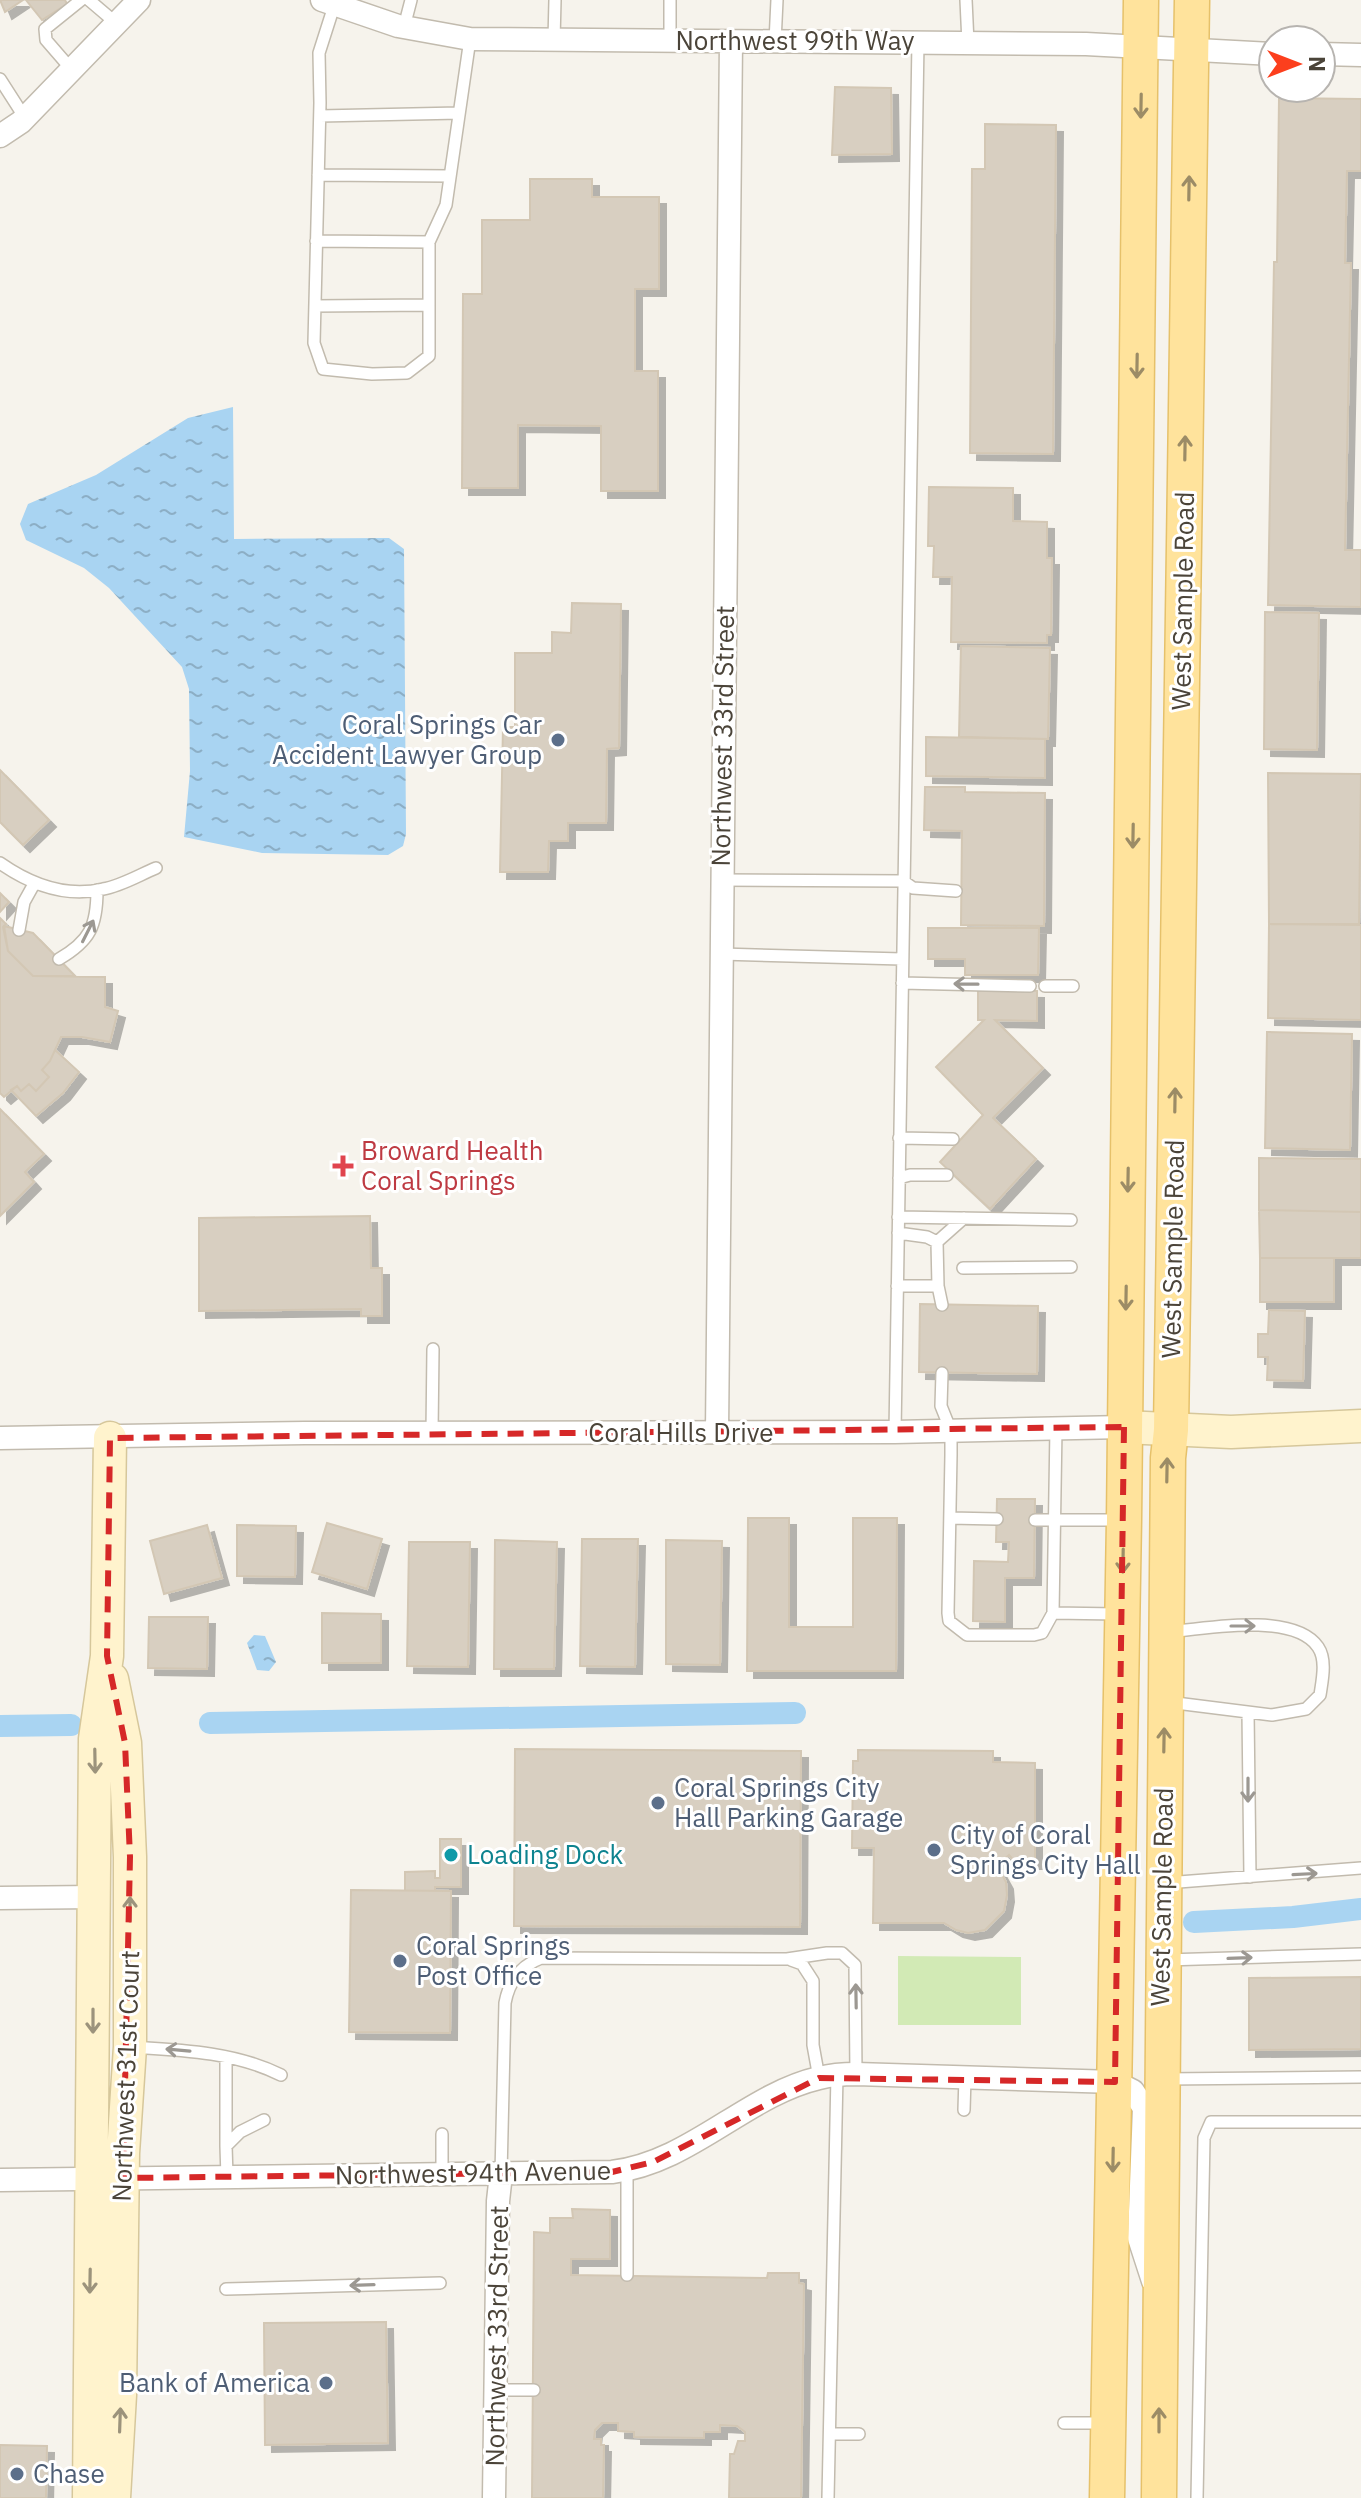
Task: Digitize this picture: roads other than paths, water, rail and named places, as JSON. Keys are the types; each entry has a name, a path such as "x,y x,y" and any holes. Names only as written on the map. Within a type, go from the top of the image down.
{"main road":[{"name":"West Sample Road","path":"1107,2498 1124,1520 1141,0"},
{"name":"West Sample Road","path":"1159,2498 1164,1701 1171,1430 1192,0"},
{"path":"1135,513 1155,609 1157,722 1180,757"},
{"path":"1134,758 1154,779 1179,873"},
{"path":"1118,1885 1138,1949 1139,2040 1160,2079"}],"street":[{"path":"0,136 25,118 139,0"},
{"name":"Northwest 99th Way","path":"328,3 404,27 470,39 1086,44 1257,53"},
{"name":"Northwest 33rd Street","path":"717,1432 731,41"},
{"path":"1337,54 1361,55"},
{"name":"Coral Hills Drive","path":"0,1438 432,1432 895,1432 1124,1427 1231,1432 1361,1426"},
{"name":"Northwest 31st Court","path":"110,1438 107,1656 95,1739 94,1897 120,2410 114,2498"},
{"name":"Northwest 31st Court","path":"89,2498 107,2179 130,2047 130,1857 125,1743 107,1656"},
{"path":"0,1898 94,1897"},
{"name":"Northwest 94th Avenue","path":"0,2180 627,2171 653,2162 763,2102 838,2076 1115,2082"},
{"path":"1115,2082 1133,2091 1144,2108 1139,2238 1159,2301"},
{"name":"Northwest 33rd Street","path":"494,2498 498,2201 501,2174"}],"lane":[{"path":"72,70 46,40 45,29 81,0"},
{"path":"89,0 116,23"},
{"path":"404,27 411,0"},
{"path":"554,40 555,0"},
{"path":"670,0 670,41"},
{"path":"775,43 777,0"},
{"path":"966,0 968,43"},
{"path":"328,3 319,53 314,343 323,369 372,374 407,373 429,356 429,242 446,205 470,39"},
{"path":"895,1432 918,42"},
{"path":"0,79 25,118"},
{"path":"320,116 459,113"},
{"path":"318,175 450,176"},
{"path":"316,241 429,242"},
{"path":"315,306 429,305"},
{"path":"0,863 34,884 58,890 97,890 156,868"},
{"path":"721,880 903,881 913,888 956,891"},
{"path":"19,930 24,902 34,884"},
{"path":"59,959 87,939 94,921 97,890"},
{"path":"720,954 902,959"},
{"path":"902,983 1030,986"},
{"path":"1045,986 1073,986"},
{"path":"899,1138 953,1139"},
{"path":"899,1178 947,1175"},
{"path":"898,1217 1071,1220"},
{"path":"942,1305 938,1286 937,1242 964,1218"},
{"path":"898,1233 927,1237 937,1242"},
{"path":"963,1268 1071,1267"},
{"path":"897,1286 938,1286"},
{"path":"432,1432 433,1349"},
{"path":"942,1375 941,1406 951,1431 948,1613 949,1621 967,1635 1042,1633 1053,1613 1056,1428"},
{"path":"950,1518 997,1519"},
{"path":"1035,1520 1124,1520"},
{"path":"1053,1613 1122,1614"},
{"path":"1164,1701 1272,1715 1306,1709 1320,1695 1323,1661 1318,1647 1304,1635 1275,1626 1226,1626 1165,1632"},
{"path":"1248,1712 1250,1877"},
{"path":"1162,1883 1361,1868"},
{"path":"501,2174 505,2003 514,1979 530,1962 541,1958 787,1959 842,1953 855,1965 838,2076 828,2498"},
{"path":"1162,1961 1361,1954"},
{"path":"787,1959 802,1964 813,1981 813,2045 838,2076"},
{"path":"130,2047 226,2057 256,2063 281,2075"},
{"path":"226,2057 227,2177"},
{"path":"964,2110 965,2077"},
{"path":"1160,2079 1361,2077"},
{"path":"226,2146 240,2132 264,2120"},
{"path":"1197,2498 1204,2138 1211,2122 1361,2122"},
{"path":"442,2134 442,2174"},
{"path":"627,2171 627,2275"},
{"path":"226,2289 440,2283"},
{"path":"495,2390 534,2390"},
{"path":"1064,2423 1107,2423"},
{"path":"830,2434 859,2434"}],"water":[{"path":"233,407 234,539 389,538 404,549 406,834 403,846 388,855 262,853 184,837 190,771 189,689 182,667 109,588 84,568 26,540 20,524 28,504 96,475 188,418"},
{"path":"254,1635 265,1636 276,1662 269,1671 257,1670 247,1643"}],"waterway":[{"path":"210,1723 795,1713"},
{"path":"0,1726 71,1725"},
{"path":"1194,1922 1293,1917 1361,1909"}],"place":[{"name":"Coral Springs Car Accident Lawyer Group","path":"558,740"},
{"name":"Broward Health Coral Springs","path":"343,1166"},
{"name":"Coral Springs City Hall Parking Garage","path":"658,1803"},
{"name":"City of Coral Springs City Hall","path":"934,1850"},
{"name":"Loading Dock","path":"451,1855"},
{"name":"Coral Springs Post Office","path":"400,1961"},
{"name":"Bank of America","path":"326,2383"},
{"name":"Chase","path":"17,2474"}]}
